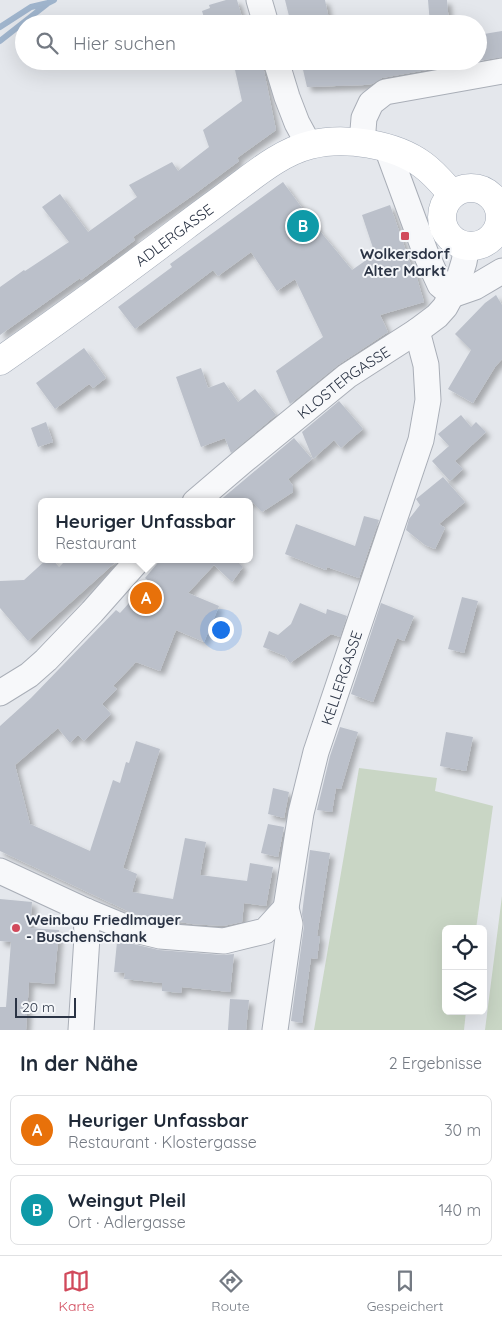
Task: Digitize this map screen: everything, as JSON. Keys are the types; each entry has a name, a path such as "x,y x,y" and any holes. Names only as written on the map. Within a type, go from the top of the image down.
{"main road":[{"name":"ADLERGASSE","path":"0,361 164,243 254,175 286,155 309,145 324,142 375,145 409,156 423,165 452,194"},
{"path":"466,188 481,189 488,192 498,203 501,226 484,244 467,246 459,244 446,233 442,217 443,208 452,194 466,188"}],"street":[{"path":"259,0 263,15"},
{"path":"279,70 296,123 309,145"},
{"path":"502,72 385,92 371,103 364,118 440,285 452,295 475,287 502,271"},
{"name":"KLOSTERGASSE","path":"200,498 347,376 437,316 452,295 464,262 467,246"},
{"name":"KELLERGASSE","path":"276,1030 290,924 286,908 301,813 316,752 421,440 428,400 426,365 417,331"},
{"path":"0,693 29,675 46,660 135,563"},
{"path":"0,871 127,928 160,936 224,941 265,931 286,908"},
{"path":"81,1030 87,937 86,911"}],"green space":[{"path":"359,768 437,778 435,791 493,806 477,925 442,925 442,1015 466,1015 464,1030 314,1030"},
{"path":"502,896 502,1030 485,1030"}],"building":[{"path":"226,0 237,0 241,15 203,15 202,11 210,8 209,5"},
{"path":"285,0 325,0 328,15 289,15"},
{"path":"428,0 447,0 448,15 429,15"},
{"path":"502,31 502,57 487,60 487,34"},
{"path":"235,70 264,70 276,130 237,158 239,161 133,237 135,240 81,280 80,278 0,335 0,287 69,242 42,207 60,194 88,232 137,197 129,185 172,162 178,171 209,147 203,130 242,101"},
{"path":"303,70 427,70 382,78 372,84 307,87"},
{"path":"283,182 310,219 352,270 375,254 362,215 390,205 412,268 414,268 424,302 380,315 388,332 338,365 290,404 276,371 323,337 295,279 277,291 251,252 218,276 213,270 135,329 118,307 172,267 170,264"},
{"path":"496,295 502,305 502,359 473,403 448,389 471,350 455,334 485,303"},
{"path":"84,348 106,378 93,388 89,384 55,409 36,383"},
{"path":"201,368 208,388 224,382 238,402 255,389 276,415 231,453 225,438 201,447 176,377"},
{"path":"339,401 363,429 341,448 334,440 313,459 302,432"},
{"path":"461,415 471,427 476,422 486,432 455,461 463,469 450,481 432,461 449,446 438,434"},
{"path":"46,422 53,442 38,447 31,428"},
{"path":"294,438 312,459 288,479 293,486 293,492 262,512 253,503 253,498 223,498"},
{"path":"443,477 465,502 439,524 445,528 435,549 425,545 406,530 409,519 420,505 416,499"},
{"path":"364,516 379,520 359,578 327,567 326,570 285,554 296,524 355,546"},
{"path":"43,563 56,563 59,567 63,563 115,563 28,641 0,608 0,581 24,580"},
{"path":"158,563 239,563 243,567 232,582 214,565 188,593 219,606 204,642 176,630 160,671 136,662 113,686 117,689 102,704 111,714 84,741 78,735 70,743 58,728 15,765 30,824 90,851 113,780 120,783 126,762 129,763 136,741 160,749 123,868 137,874 132,892 173,899 185,838 206,842 200,875 247,881 250,863 273,867 266,906 244,903 242,922 223,926 192,924 134,914 0,851 0,726 31,698 116,610 120,613 149,581 145,578"},
{"path":"462,597 478,601 464,653 448,649"},
{"path":"300,603 326,614 327,609 347,616 340,637 331,634 290,663 285,656 263,647 269,631 278,635 291,624"},
{"path":"381,603 414,616 404,641 397,638 373,702 351,694"},
{"path":"340,727 358,732 341,789 336,788 332,812 317,810 330,756"},
{"path":"446,732 473,737 466,771 440,766"},
{"path":"273,788 289,792 284,818 268,814"},
{"path":"268,824 284,827 278,857 261,853"},
{"path":"310,850 330,853 317,936 320,936 317,959 311,958 302,1023 291,1021 304,926 302,914"},
{"path":"0,899 32,902 30,928 59,930 54,984 29,982 26,1030 0,1030 0,1007 6,1007 11,942 0,941"},
{"path":"117,942 159,950 223,955 234,954 230,992 182,987 181,993 162,991 162,983 124,979 125,973 114,972"},
{"path":"230,999 249,1000 246,1030 228,1030"}],"waterway":[{"path":"19,15 31,7 54,0"},
{"path":"33,15 47,4"},
{"path":"0,27 15,17"},
{"path":"0,41 15,29"}],"place":[{"name":"Weingut Pleil","path":"303,226"},
{"name":"Wolkersdorf Alter Markt","path":"405,236"},
{"name":"Heuriger Unfassbar","path":"146,598"},
{"name":"Weinbau Friedlmayer - Buschenschank","path":"16,928"}]}
